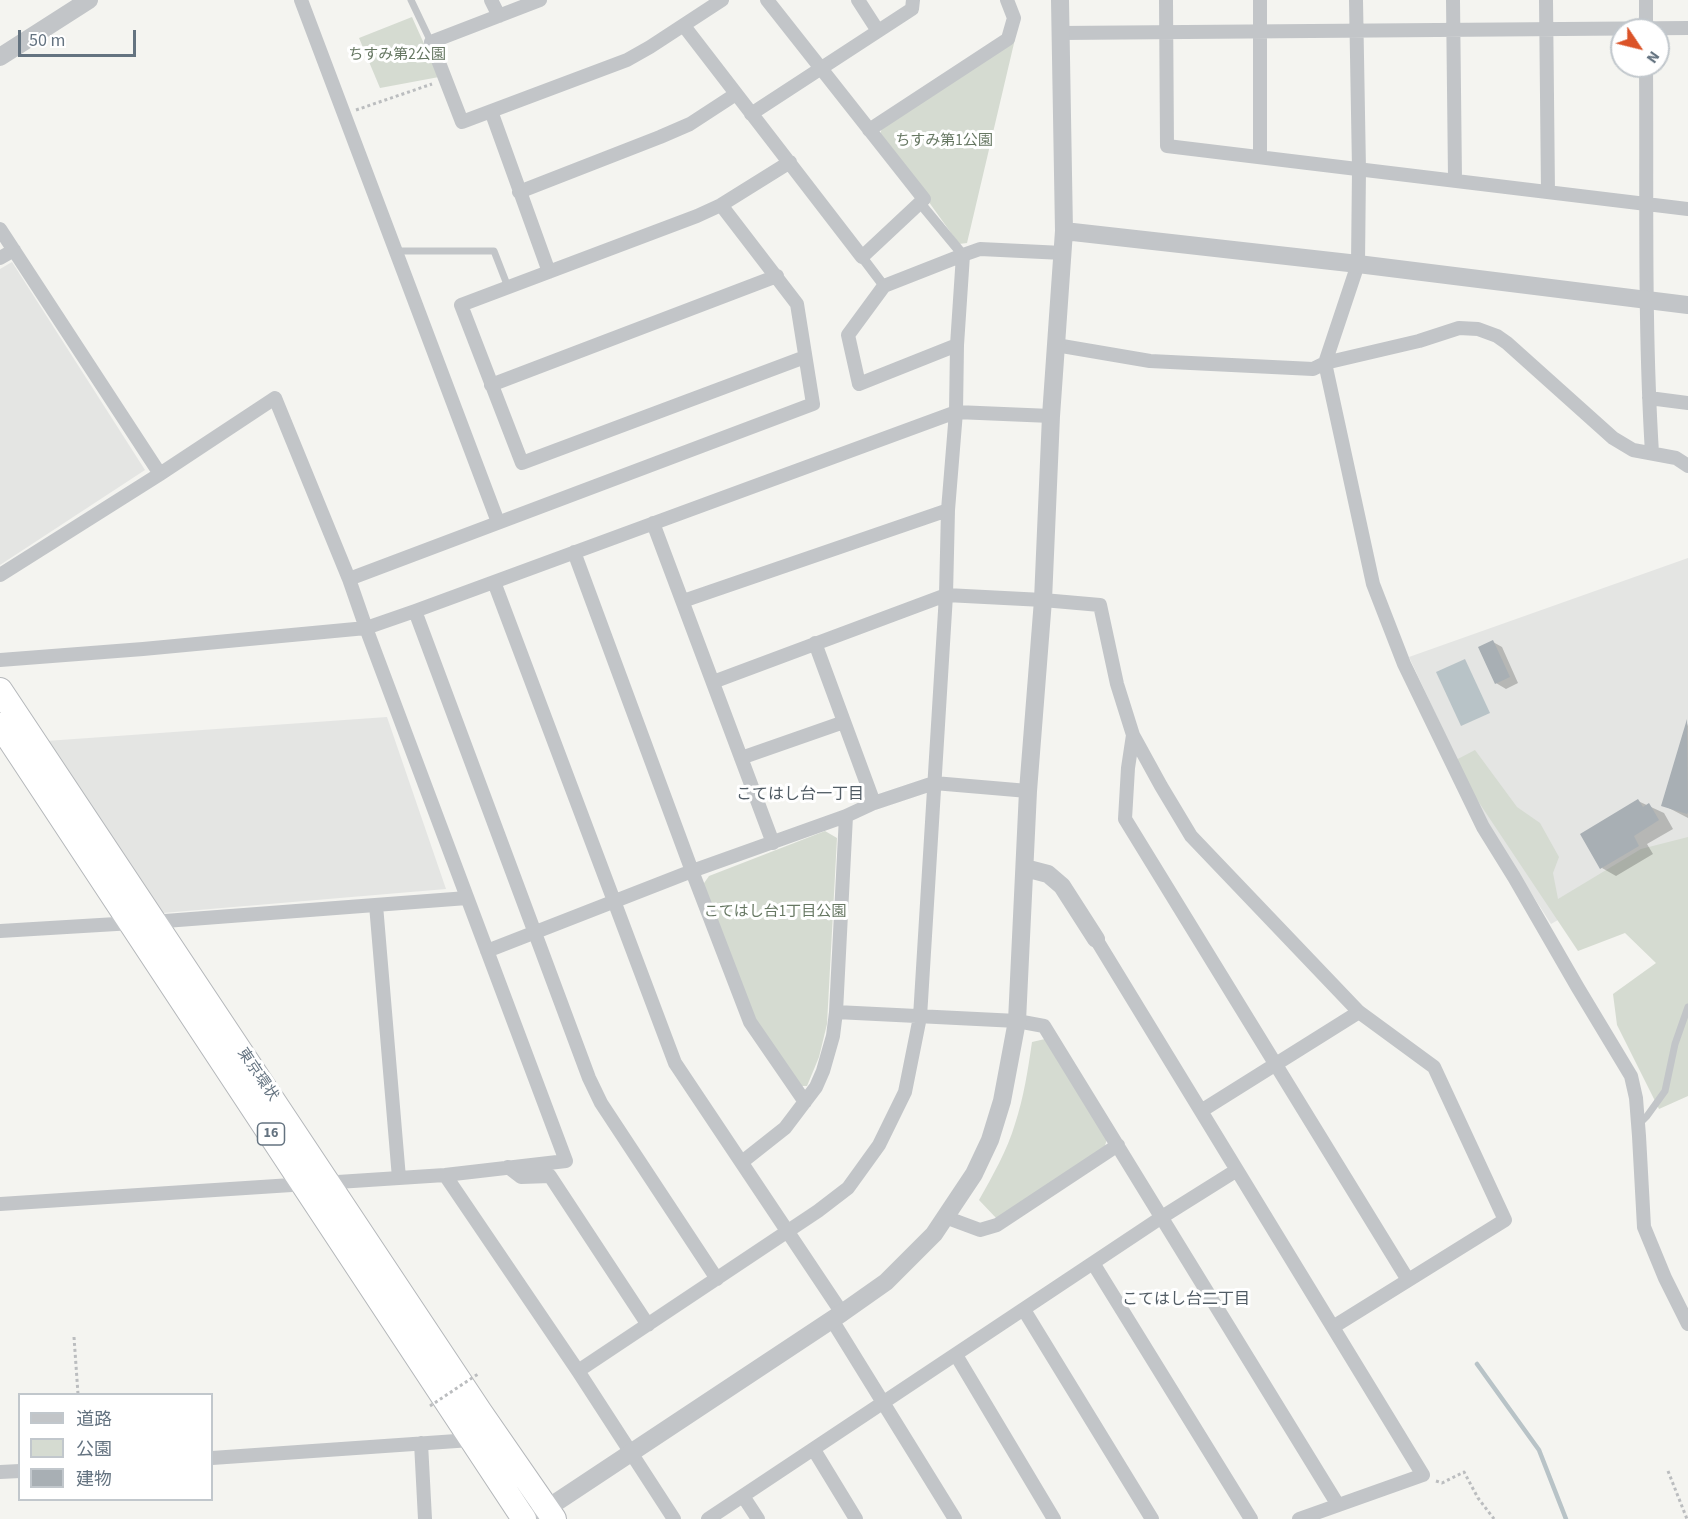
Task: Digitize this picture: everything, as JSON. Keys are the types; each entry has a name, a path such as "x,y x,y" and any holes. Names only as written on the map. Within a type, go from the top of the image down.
{"highway":[{"name":"東京環状","path":"0,690 480,1412 544,1515"},
{"name":"東京環状","path":"0,725 524,1519"}],"street":[{"path":"0,57 89,0"},
{"path":"301,0 498,522"},
{"path":"491,0 499,16"},
{"path":"540,0 431,42 462,122 627,60 722,0"},
{"path":"767,0 924,199 862,257"},
{"path":"858,0 878,31"},
{"path":"751,114 912,9 913,0"},
{"path":"869,130 1008,39 1014,18 1007,0"},
{"path":"544,1515 631,1452 886,1282 934,1234 974,1174 990,1140 1002,1101 1017,1021 1028,791 1043,600 1051,416 1065,231 1060,0"},
{"path":"1166,0 1167,146 1455,179 1688,209"},
{"path":"1260,0 1260,156"},
{"path":"1356,0 1358,264 1325,363 1373,584 1404,664 1482,827 1514,877 1631,1077 1636,1098 1644,1227 1665,1278 1688,1324"},
{"path":"1453,0 1455,179"},
{"path":"1546,0 1548,192"},
{"path":"1646,0 1646,18"},
{"path":"684,26 884,286"},
{"path":"1670,28 1688,28"},
{"path":"1060,33 1610,29"},
{"path":"1646,78 1647,299 1652,453"},
{"path":"519,192 690,124 736,94"},
{"path":"491,111 549,272"},
{"path":"790,162 721,205 461,305 522,463 805,357"},
{"path":"578,1371 788,1232 848,1188 879,1145 905,1092 920,1017 946,595 948,510 956,412 957,345 963,255 920,203"},
{"path":"349,579 813,404 797,304 721,205"},
{"path":"0,229 160,474"},
{"path":"1065,231 1688,305"},
{"path":"957,345 859,384 848,335 884,286 963,255 980,249 1063,253"},
{"path":"0,258 14,250"},
{"path":"491,385 777,276"},
{"path":"1056,345 1150,361 1314,369 1325,363 1419,342 1459,328 1478,329 1497,336 1507,343 1613,438 1633,450 1676,458 1688,466"},
{"path":"0,575 275,398 349,579 566,1161 399,1178 0,1204"},
{"path":"1649,398 1688,403"},
{"path":"0,660 366,628 956,412 1051,416"},
{"path":"683,602 948,510"},
{"path":"652,523 773,843"},
{"path":"574,552 750,1022 805,1102"},
{"path":"494,582 675,1063 788,1232 884,1403 955,1519"},
{"path":"713,682 946,595 1100,605 1117,684 1133,735 1191,836 1359,1012 1434,1067 1505,1220 1333,1327"},
{"path":"415,611 589,1078 601,1103 717,1279"},
{"path":"815,643 874,803"},
{"path":"741,758 844,722"},
{"path":"1133,735 1128,768 1125,819 1408,1280"},
{"path":"487,951 692,871 934,783 1028,791"},
{"path":"742,1162 785,1128 816,1087 823,1071 833,1036 836,1012 846,816"},
{"path":"1026,867 1048,874 1062,886 1423,1475 1299,1519"},
{"path":"0,931 155,922 467,898"},
{"path":"376,905 399,1178"},
{"path":"836,1012 1017,1021 1044,1026 1338,1505"},
{"path":"1201,1111 1359,1012"},
{"path":"945,1217 980,1230 997,1225 1118,1145"},
{"path":"507,1167 521,1177 550,1176 648,1325"},
{"path":"708,1519 1162,1217 1237,1170"},
{"path":"445,1174 578,1371 674,1519"},
{"path":"1093,1263 1251,1519"},
{"path":"1023,1310 1152,1519"},
{"path":"956,1355 1054,1519"},
{"path":"213,1458 471,1440"},
{"path":"421,1443 425,1519"},
{"path":"814,1450 856,1519"},
{"path":"0,1472 18,1471"},
{"path":"743,1496 758,1519"}],"lane":[{"path":"411,0 431,42"},
{"path":"396,251 494,251 508,287"},
{"path":"1638,1125 1665,1091 1675,1044 1688,1007"}],"path":[{"path":"344,114 445,79"},
{"path":"74,1337 78,1393"},
{"path":"430,1406 478,1374"},
{"path":"1668,1471 1687,1519"},
{"path":"1423,1475 1442,1483 1464,1472 1478,1498 1494,1519"}],"shaded area":[{"path":"12,262 145,470 0,565 0,269"},
{"path":"1688,558 1688,845 1551,924 1488,826 1409,657"},
{"path":"1465,659 1490,713 1461,726 1436,672"},
{"path":"387,717 446,889 163,913 46,741"}],"green space":[{"name":"ちすみ第2公園","path":"412,17 439,77 380,88 359,38"},
{"name":"ちすみ第1公園","path":"1015,39 967,243 959,244 880,134 883,125"},
{"path":"1475,750 1517,807 1540,823 1559,857 1553,873 1558,899 1641,849 1688,837 1688,1096 1659,1109 1617,1025 1613,994 1656,963 1625,933 1578,951 1452,762"},
{"name":"こてはし台1丁目公園","path":"825,831 837,838 827,1024 819,1057 807,1086 798,1086 752,1016 702,886 709,876"},
{"path":"1045,1039 1107,1139 1104,1149 997,1219 979,1200 1012,1134 1023,1093 1032,1042"}],"building":[{"path":"1493,640 1510,677 1495,684 1478,647"},
{"path":"1687,719 1688,812 1687,814 1661,806"},
{"path":"1638,799 1643,807 1649,803 1659,820 1634,836 1639,846 1600,869 1580,834"}],"waterway":[{"path":"1477,1364 1539,1450 1566,1519"}],"district":[{"name":"こてはし台一丁目","path":"800,795"},
{"name":"こてはし台二丁目","path":"1186,1300"}]}
